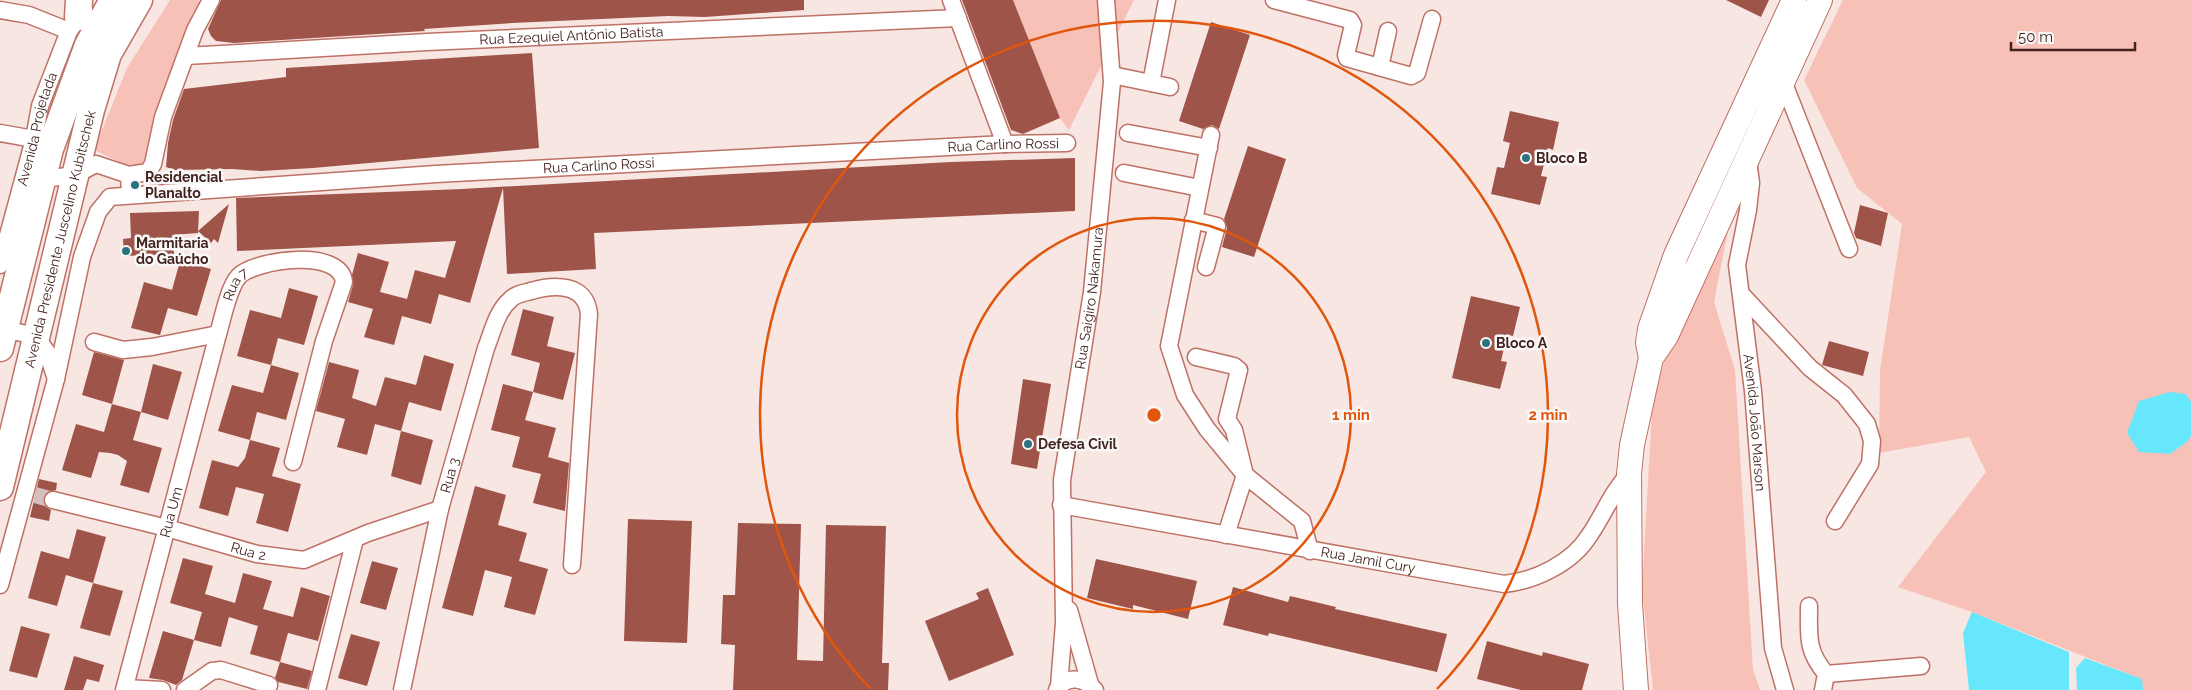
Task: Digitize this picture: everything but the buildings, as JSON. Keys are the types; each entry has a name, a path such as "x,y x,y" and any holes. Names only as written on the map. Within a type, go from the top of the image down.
{"main road":[{"name":"Avenida Presidente Juscelino Kubitschek","path":"2,335 33,181 50,149 73,81 88,44 113,0"},
{"name":"Avenida Presidente Juscelino Kubitschek","path":"0,487 91,110 108,54 139,0"},
{"path":"1651,358 1648,343 1650,329 1676,255 1794,0"},
{"path":"1636,690 1630,604 1629,474 1632,445 1651,358 1666,336 1820,0"}],"street":[{"path":"33,181 75,175 96,164 128,174 148,172 153,164 163,117 195,30 211,0"},
{"path":"951,0 1005,144"},
{"name":"Rua Saigiro Nakamura","path":"1058,688 1065,595 1061,505 1062,480 1092,292 1112,75 1106,0"},
{"path":"1111,57 1118,0"},
{"path":"1151,83 1167,0"},
{"path":"1274,0 1350,20 1353,24 1346,55 1347,58 1412,76 1417,73 1432,20"},
{"path":"0,10 29,16 79,12"},
{"name":"Avenida Projetada","path":"0,266 33,181 34,139 40,106 79,12"},
{"name":"Rua Ezequiel Antônio Batista","path":"186,56 437,41 958,18"},
{"path":"1380,67 1388,31"},
{"path":"1112,75 1170,87"},
{"path":"1783,81 1849,249"},
{"path":"0,133 34,139"},
{"path":"1128,133 1210,142 1169,346 1185,395 1207,429 1244,475 1302,521 1310,551"},
{"name":"Rua Carlino Rossi","path":"56,378 82,257 98,212 110,196 436,174 1005,144 1067,143"},
{"name":"Avenida João Marson","path":"1748,156 1751,183 1737,265 1754,391 1773,648 1784,690"},
{"path":"1124,173 1200,188"},
{"path":"128,174 130,195"},
{"path":"1194,220 1217,226 1206,267"},
{"name":"Rua 7","path":"218,334 233,286 240,276 254,268 271,263 309,260 333,265 344,276 344,282 324,341 293,462"},
{"name":"Rua 3","path":"402,690 440,509 486,348 496,323 509,300 515,296 546,287 571,289 579,293 588,307 586,375 572,565"},
{"path":"1742,296 1810,368 1844,395 1867,424 1872,442 1870,464 1835,521"},
{"path":"94,342 123,350 152,347 218,334"},
{"name":"Rua Um","path":"125,689 218,334"},
{"path":"0,585 30,495 56,378 47,352 35,336 2,335"},
{"path":"1196,357 1234,366 1239,370 1227,419 1234,430 1244,475 1226,536"},
{"name":"Rua Jamil Cury","path":"1061,505 1489,583 1516,583 1559,565 1582,546 1593,530 1615,489 1629,474"},
{"name":"Rua 2","path":"54,500 168,528 257,554 304,560 355,539 440,509"},
{"path":"317,690 355,539"},
{"name":"Rua Saigiro Nakamura","path":"1065,595 1093,687"},
{"path":"1809,606 1811,650 1825,682 1921,666"},
{"path":"186,690 212,671 221,670 269,685"},
{"path":"1058,688 1066,681 1074,679 1083,680 1093,687"},
{"path":"125,689 162,690"}],"shaded area":[{"path":"170,0 197,0 207,6 148,172 128,166 94,150 127,68"},
{"path":"1013,0 1134,0 1069,130 1060,118"},
{"path":"1843,0 2191,0 2191,690 2143,690 2141,679 1972,612 1898,587 1986,472 1969,437 1879,453 1880,370 1902,224 1857,188 1804,80"},
{"path":"1733,205 1714,302 1735,370 1753,669 1760,690 1653,690 1642,589 1652,409 1672,330"}],"water":[{"path":"2170,392 2186,394 2191,402 2191,436 2187,442 2170,454 2139,452 2127,433 2139,401"},
{"path":"1972,612 2069,652 2069,690 1969,690 1963,633"},
{"path":"2085,658 2142,679 2143,690 2077,690 2076,668"}],"tunnel":[{"path":"35,495 53,500"}],"place":[{"name":"Bloco B","path":"1526,158"},
{"name":"Residencial Planalto","path":"135,185"},
{"name":"Marmitaria do Gaúcho","path":"126,251"},
{"name":"Bloco A","path":"1486,343"},
{"name":"Defesa Civil","path":"1028,444"}]}
